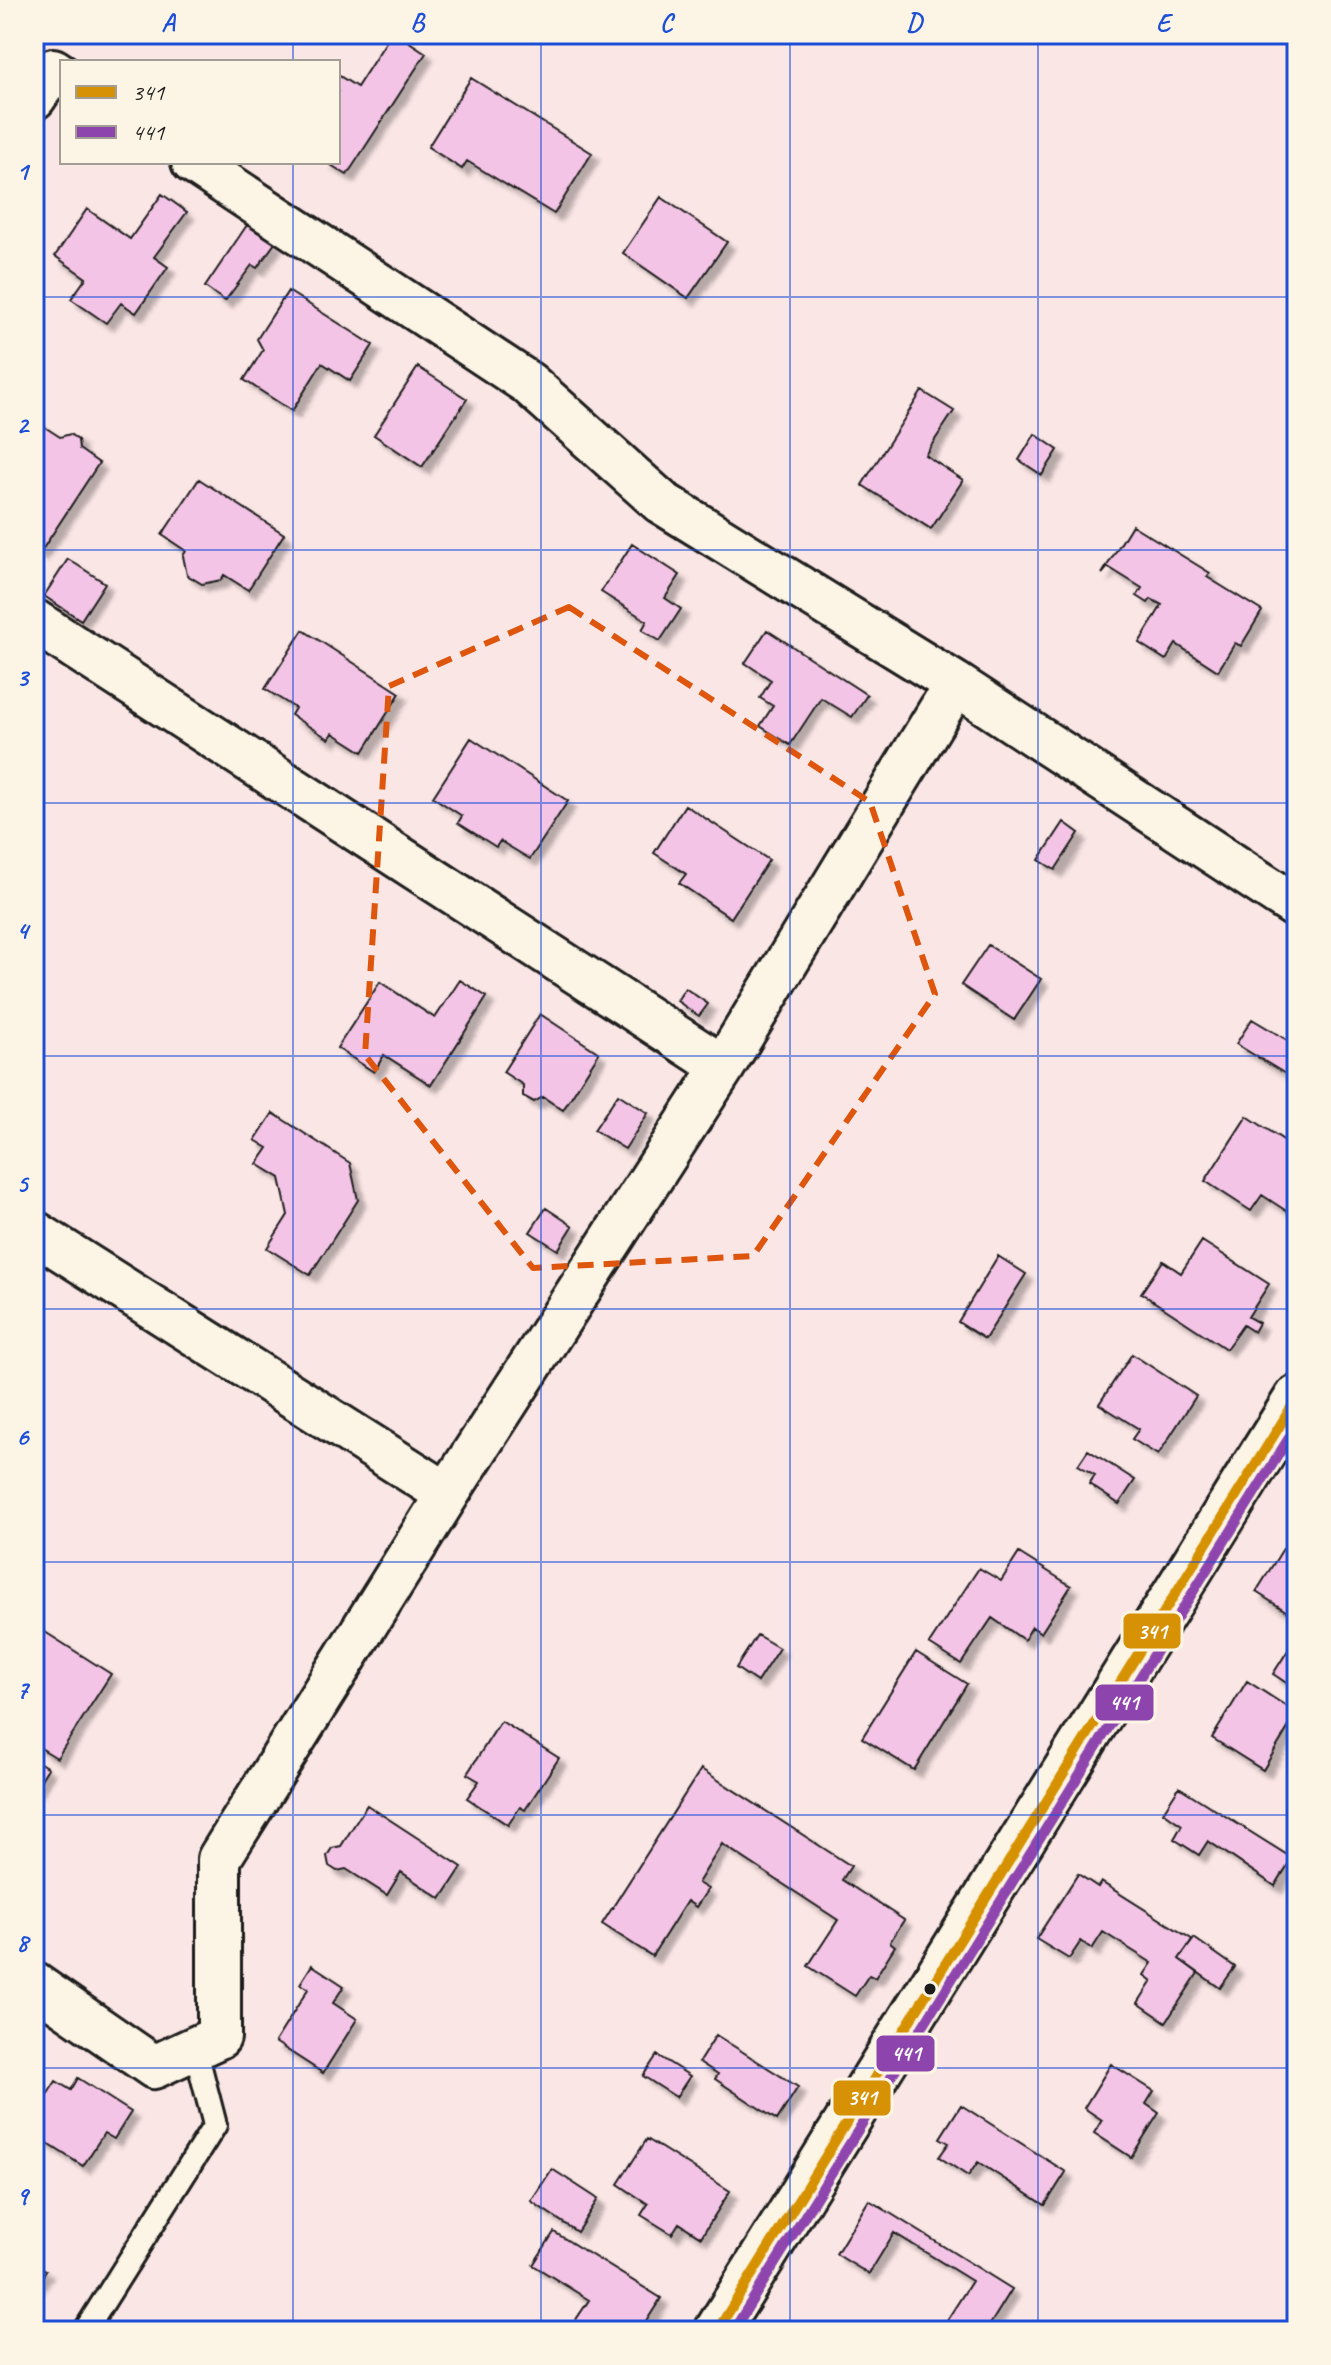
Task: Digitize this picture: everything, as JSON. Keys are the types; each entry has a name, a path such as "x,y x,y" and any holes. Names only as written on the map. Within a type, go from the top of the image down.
{"street":[{"path":"34,98 53,70 60,75"},
{"path":"196,164 528,383 661,502 956,684 1297,907"},
{"path":"34,621 723,1067"},
{"path":"34,1984 154,2067 219,2037 219,1859 447,1494 723,1067 956,684"},
{"path":"34,1232 447,1494"},
{"path":"717,2331 1297,1398"}],"lane":[{"path":"85,2331 215,2125 195,2048"}],"highlighted area":[{"path":"569,607 870,802 935,994 753,1256 533,1268 365,1055 389,686"}],"building":[{"path":"391,34 397,34 426,53 347,175 329,164 340,164 340,76 357,87"},
{"path":"471,78 592,153 554,214 467,161 462,169 428,147"},
{"path":"162,194 187,212 154,257 168,267 136,313 121,303 106,323 71,299 86,278 55,256 87,209 130,239"},
{"path":"661,197 727,242 688,298 623,253"},
{"path":"247,225 275,243 257,268 252,265 225,301 205,287"},
{"path":"288,291 373,345 350,381 322,363 292,411 244,380 263,350 257,339"},
{"path":"418,367 467,399 422,467 374,435"},
{"path":"922,391 954,411 925,455 963,480 931,529 862,485"},
{"path":"37,422 60,437 70,434 78,440 79,449 99,463 40,553 34,549 34,426"},
{"path":"1035,434 1058,450 1042,475 1019,460"},
{"path":"199,479 284,534 248,590 224,575 221,580 202,584 187,575 183,556 186,551 162,535"},
{"path":"1132,525 1210,573 1207,577 1262,611 1241,646 1235,643 1218,671 1176,644 1166,660 1139,643 1162,605 1151,599 1148,603 1137,596 1142,588 1108,567 1102,574"},
{"path":"632,544 680,575 665,598 681,609 660,641 642,630 647,621 601,592"},
{"path":"68,559 105,583 81,620 44,596"},
{"path":"303,630 400,693 363,752 333,733 329,739 291,715 295,708 265,689"},
{"path":"767,630 867,695 852,717 821,698 790,745 760,726 773,706 760,698 771,680 745,663"},
{"path":"471,738 568,801 530,859 500,841 496,847 458,823 462,816 433,797"},
{"path":"685,805 769,860 731,918 679,883 686,874 654,853"},
{"path":"1064,822 1079,833 1055,870 1039,860"},
{"path":"988,945 1041,979 1014,1020 961,985"},
{"path":"460,980 487,997 431,1085 384,1055 374,1072 337,1048 380,982 435,1018"},
{"path":"685,988 708,1004 699,1016 677,1001"},
{"path":"540,1014 599,1053 563,1110 543,1097 534,1102 523,1096 523,1085 503,1072"},
{"path":"1252,1019 1297,1046 1297,1070 1292,1078 1236,1044"},
{"path":"618,1094 648,1113 625,1149 594,1130"},
{"path":"273,1113 350,1163 358,1200 310,1275 267,1248 288,1215 280,1178 257,1164 268,1148 255,1140"},
{"path":"1247,1116 1294,1147 1290,1152 1297,1157 1297,1218 1262,1195 1251,1211 1205,1181"},
{"path":"546,1208 573,1226 558,1250 530,1232"},
{"path":"1202,1241 1269,1284 1248,1317 1259,1323 1254,1332 1243,1325 1226,1349 1141,1293 1163,1261 1181,1273"},
{"path":"998,1256 1026,1274 985,1339 958,1322"},
{"path":"1132,1354 1196,1396 1158,1455 1132,1439 1139,1429 1099,1404"},
{"path":"1088,1450 1135,1480 1119,1504 1089,1484 1095,1475 1078,1465"},
{"path":"1284,1547 1297,1555 1297,1618 1256,1592"},
{"path":"1019,1553 1071,1586 1041,1633 1032,1627 1024,1640 992,1618 961,1664 929,1644 979,1568 1001,1581"},
{"path":"34,1625 111,1674 57,1758 34,1744 34,1704 39,1697 34,1693"},
{"path":"757,1635 779,1648 757,1682 736,1668"},
{"path":"1297,1636 1297,1690 1273,1674"},
{"path":"916,1652 967,1684 914,1770 862,1738"},
{"path":"1247,1681 1297,1713 1263,1770 1212,1738"},
{"path":"501,1721 559,1758 525,1810 520,1807 508,1825 467,1798 479,1781 467,1774"},
{"path":"34,1759 48,1768 34,1791"},
{"path":"701,1769 851,1866 842,1880 904,1920 890,1942 895,1946 875,1978 869,1975 855,1996 808,1966 838,1920 722,1844 698,1883 708,1889 696,1907 687,1901 652,1956 602,1924"},
{"path":"1179,1787 1292,1858 1275,1886 1208,1841 1199,1855 1174,1839 1182,1825 1163,1812"},
{"path":"367,1805 462,1867 441,1899 401,1872 387,1895 346,1869 337,1871 329,1866 327,1856 332,1848 341,1846"},
{"path":"1078,1874 1098,1887 1101,1882 1193,1940 1179,1959 1198,1973 1166,2022 1138,2003 1152,1981 1144,1975 1152,1963 1103,1932 1092,1949 1081,1941 1069,1959 1036,1939"},
{"path":"1194,1938 1235,1967 1220,1988 1179,1959"},
{"path":"312,1965 344,1986 333,2003 357,2019 323,2073 275,2042 308,1989 300,1984"},
{"path":"716,2035 798,2087 777,2120 715,2079 718,2074 699,2062"},
{"path":"657,2055 690,2076 676,2097 643,2076"},
{"path":"1111,2064 1154,2091 1146,2104 1159,2113 1131,2157 1094,2133 1102,2120 1084,2108"},
{"path":"78,2078 131,2112 114,2139 104,2133 83,2166 34,2135 34,2115 56,2081 71,2090"},
{"path":"961,2105 1066,2172 1045,2205 978,2162 968,2176 939,2157 949,2143 940,2138"},
{"path":"647,2139 730,2191 701,2237 679,2223 672,2234 641,2215 648,2204 618,2184"},
{"path":"552,2169 598,2199 577,2232 531,2201"},
{"path":"869,2200 1012,2289 986,2331 940,2331 972,2281 894,2233 869,2274 836,2254"},
{"path":"554,2232 661,2298 640,2331 622,2321 616,2331 577,2331 571,2327 589,2300 533,2265"},
{"path":"34,2263 46,2270 34,2289"}],"transit line":[{"name":"341","path":"717,2331 1297,1398"},
{"name":"441","path":"733,2331 1297,1425"}]}
